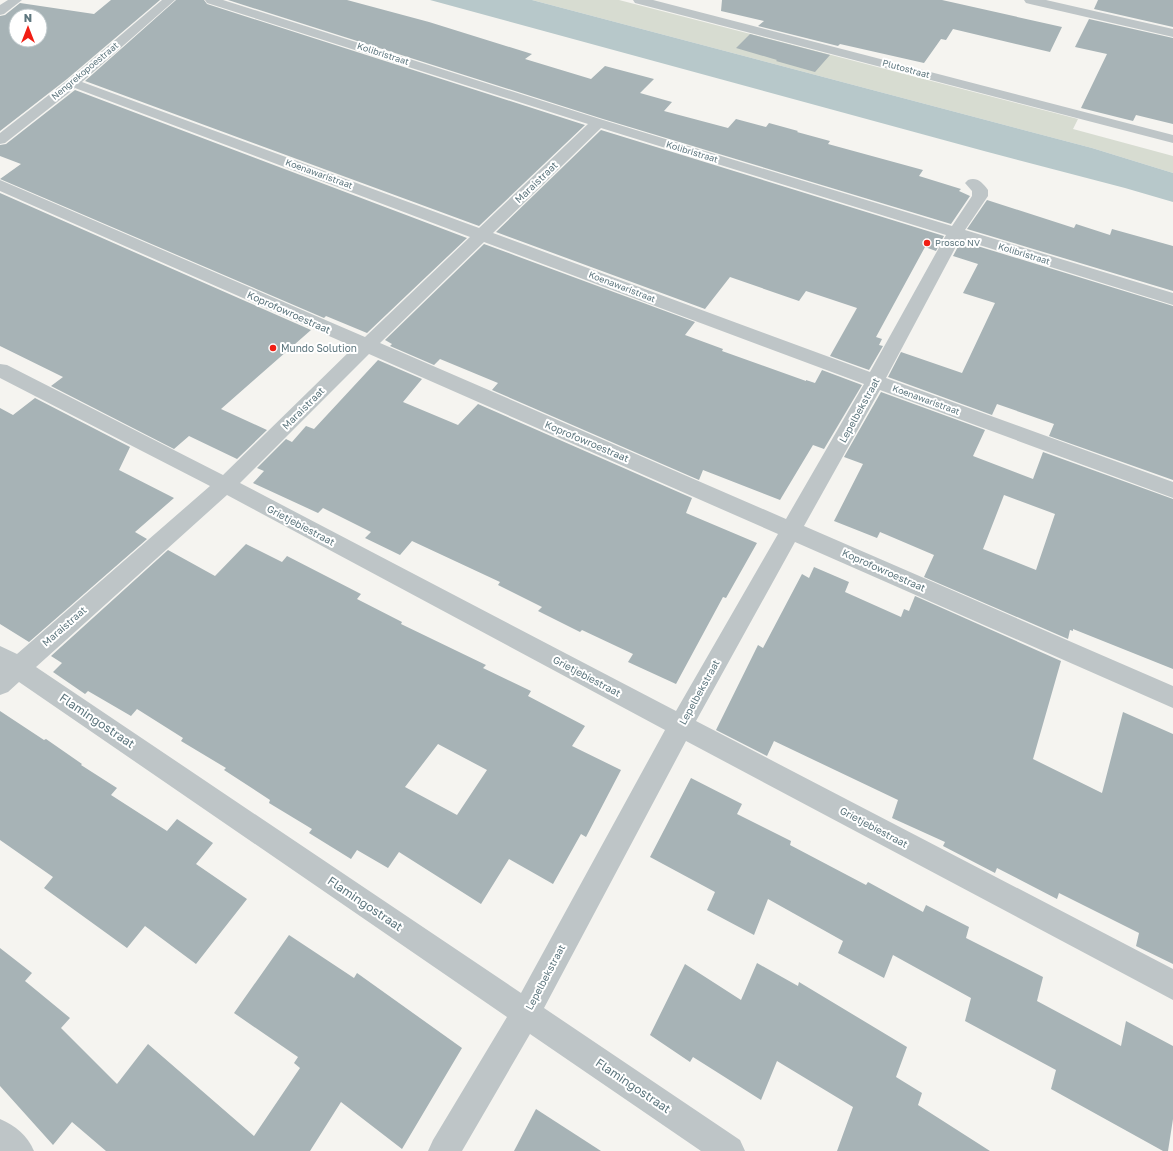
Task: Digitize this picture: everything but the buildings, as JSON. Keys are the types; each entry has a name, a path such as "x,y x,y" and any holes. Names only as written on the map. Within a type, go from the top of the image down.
{"street":[{"path":"0,11 16,0"},
{"name":"Nengrekopoestraat","path":"0,140 73,82 169,0"},
{"name":"Kolibristraat","path":"211,0 955,233 1173,299"},
{"name":"Plutostraat","path":"639,0 1173,139"},
{"path":"1030,0 1173,32"},
{"name":"Koenawaristraat","path":"73,82 875,381 1173,490"},
{"name":"Maraistraat","path":"6,669 225,485 366,346 598,122"},
{"name":"Lepelbekstraat","path":"444,1151 526,1013 681,725 875,381 955,233 980,196 980,190 973,183"},
{"name":"Koprofowroestraat","path":"0,186 1173,697"},
{"name":"Grietjebiestraat","path":"0,370 225,485 1173,986"},
{"name":"Flamingostraat","path":"6,669 526,1013 729,1151"},
{"path":"0,1135 18,1151"}],"shaded area":[{"path":"430,0 532,0 1092,148 1173,173 1173,202 1125,188"},
{"path":"532,0 619,0 1078,119 1073,129 1173,156 1173,173 1092,148"}],"place":[{"name":"Prosco NV","path":"927,243"},
{"name":"Mundo Solution","path":"273,348"}]}
